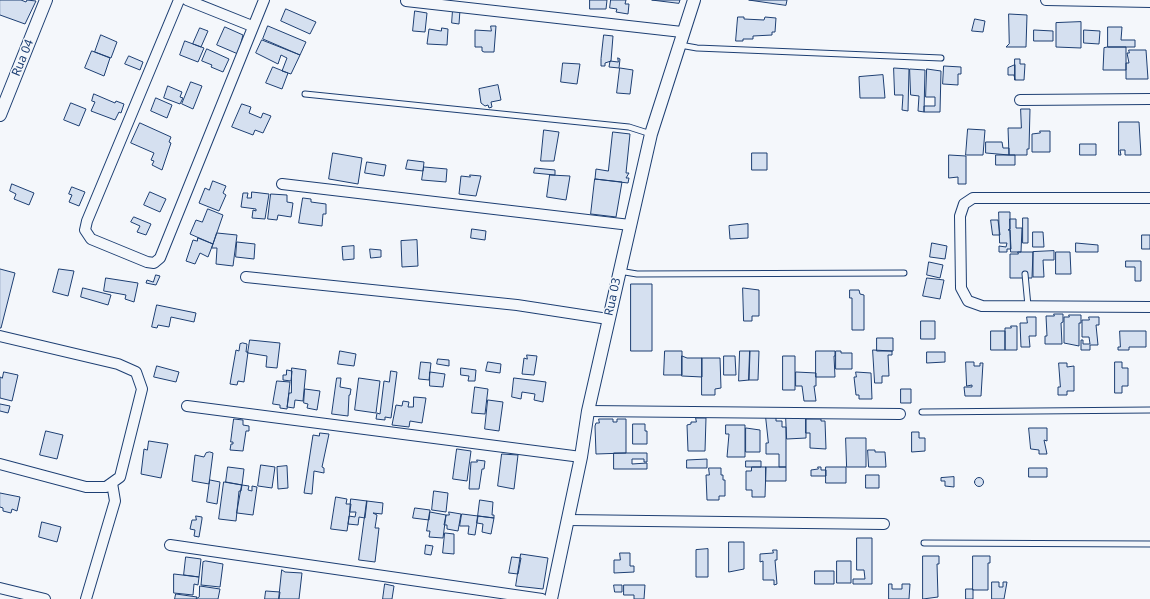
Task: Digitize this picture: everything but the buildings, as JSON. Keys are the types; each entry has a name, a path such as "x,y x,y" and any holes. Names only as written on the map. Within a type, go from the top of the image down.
{"street":[{"name":"Rua 04","path":"0,115 46,0"},
{"path":"179,0 90,214 85,230 91,239 147,262 154,263 160,258 252,26 264,0"},
{"path":"187,0 252,26"},
{"name":"Rua 03","path":"551,599 581,457 588,411 651,134 682,32 694,0"},
{"path":"1046,0 1150,2"},
{"path":"406,1 682,32"},
{"path":"1020,100 1150,99"},
{"path":"282,184 630,225"},
{"path":"1150,198 973,198 964,204 960,216 961,288 968,301 982,306 1150,306"},
{"path":"246,277 516,305 608,319"},
{"path":"0,336 118,364 136,372 142,390 120,478 106,487 86,487 0,464"},
{"path":"186,406 581,457"},
{"path":"588,411 900,414"},
{"path":"86,599 115,501 112,483"},
{"path":"568,520 884,524"},
{"path":"170,545 542,599"},
{"path":"0,588 45,599"}],"lane":[{"path":"679,44 697,48 940,58"},
{"path":"305,94 628,127 651,134"},
{"path":"619,271 637,274 904,273"},
{"path":"1026,274 1028,306"},
{"path":"922,412 1150,410"},
{"path":"924,543 1150,544"}]}
